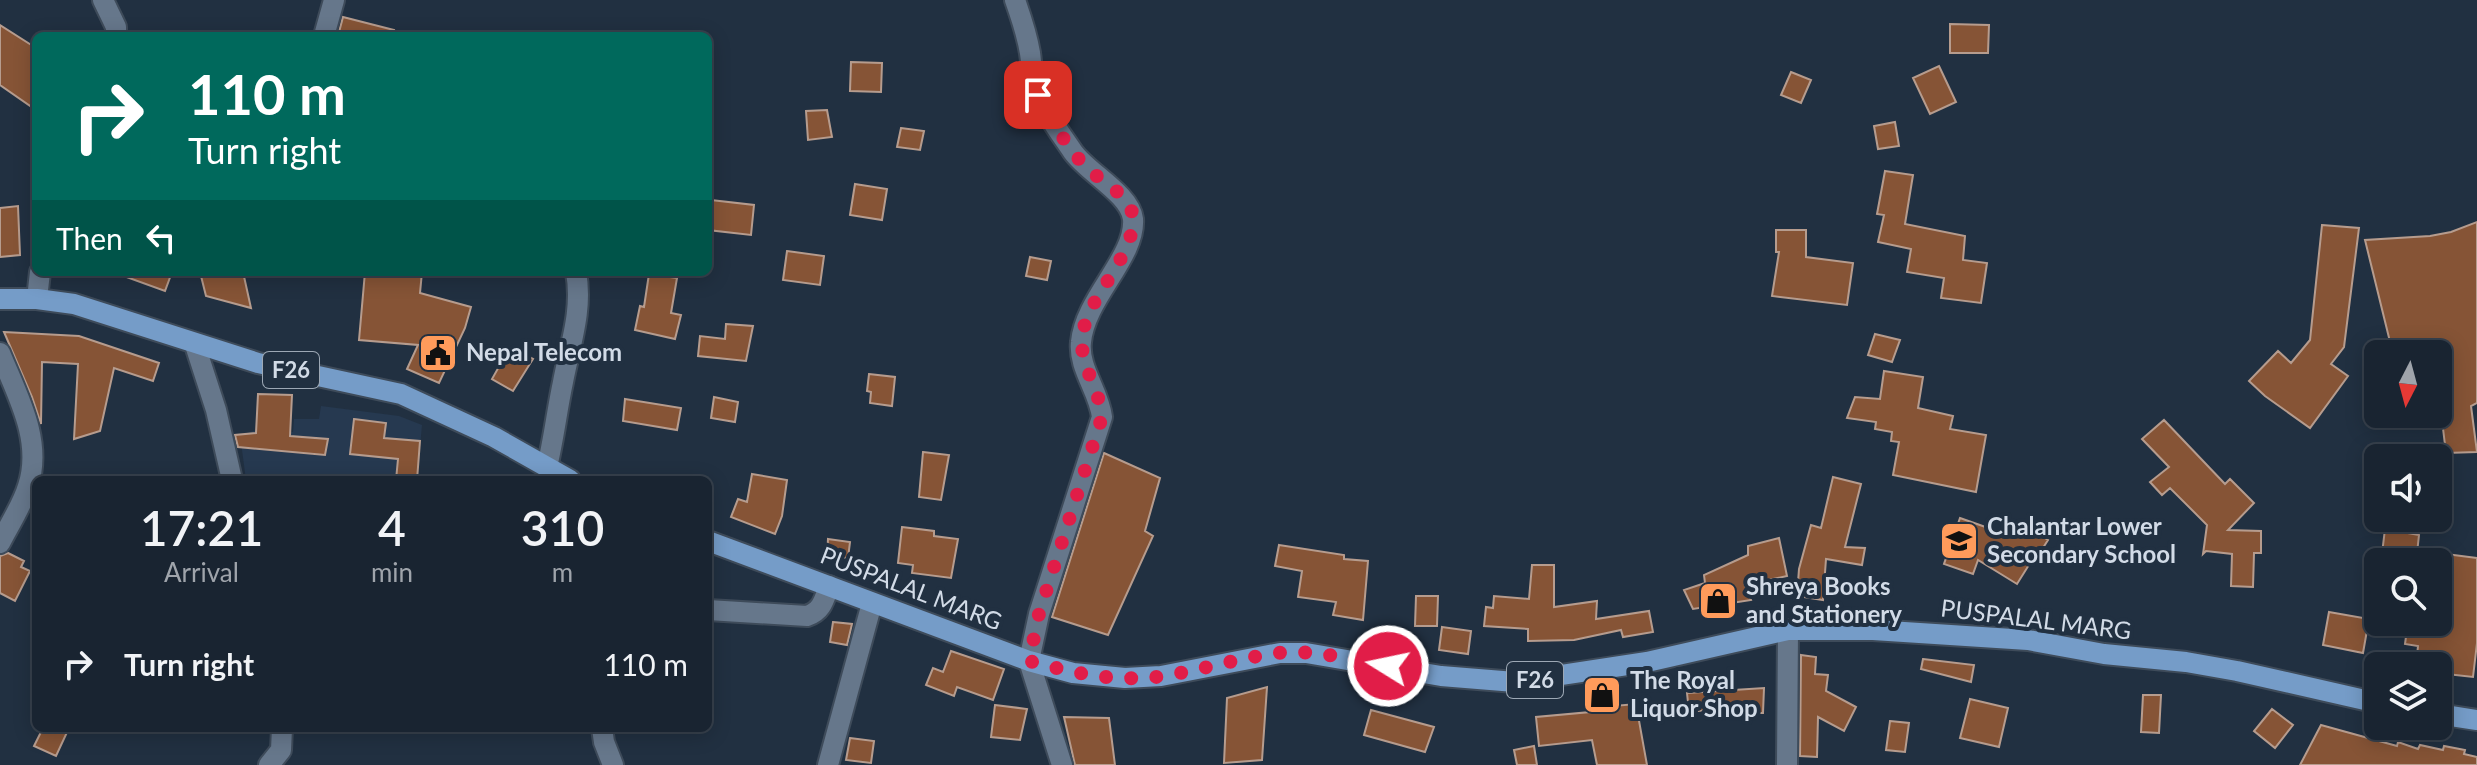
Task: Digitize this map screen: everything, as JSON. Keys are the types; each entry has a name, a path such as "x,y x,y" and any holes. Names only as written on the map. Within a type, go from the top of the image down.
{"main road":[{"name":"F26","path":"0,299 37,299 74,304 258,363 401,394 494,437 563,476"},
{"name":"PUSPALAL MARG","path":"712,542 1029,661 1073,673 1125,678 1161,676 1280,653 1306,653 1441,676 1515,682 1647,662 1788,630 1887,631 2028,640 2104,654 2186,662 2364,700"},
{"path":"2452,716 2477,720"}],"street":[{"path":"103,0 116,32"},
{"path":"325,32 334,0"},
{"path":"1015,0 1038,95 1075,155 1125,201 1133,218 1130,240 1094,303 1083,331 1081,353 1097,393 1102,417 1039,614 1029,661 1062,765"},
{"path":"37,299 40,276"},
{"path":"547,467 579,306 576,276"},
{"path":"195,345 216,410 231,476"},
{"path":"0,353 26,413 33,463 28,488 0,543"},
{"path":"712,610 807,616 816,613 823,604 829,586"},
{"path":"828,765 872,603"},
{"path":"1787,765 1788,630"},
{"path":"269,765 281,750 282,732"},
{"path":"603,732 613,765"}],"shaded area":[{"path":"321,406 399,416 422,425 417,476 245,476 240,435 260,429 293,432 294,419 319,419"}],"building":[{"path":"343,17 394,30 394,32 339,32"},
{"path":"1950,24 1989,25 1988,53 1950,53"},
{"path":"0,25 32,45 32,107 0,85"},
{"path":"851,62 882,63 881,92 850,91"},
{"path":"1939,66 1956,102 1930,114 1913,78"},
{"path":"1791,72 1811,80 1801,103 1781,95"},
{"path":"827,110 832,137 808,140 806,111"},
{"path":"1895,122 1899,146 1878,149 1874,126"},
{"path":"901,128 924,131 920,150 897,147"},
{"path":"1885,171 1913,175 1905,224 1965,236 1963,260 1987,263 1981,303 1941,298 1944,278 1907,272 1911,249 1878,242 1884,215 1877,214"},
{"path":"855,184 887,189 882,220 850,215"},
{"path":"712,200 754,205 751,235 712,230"},
{"path":"18,206 20,255 0,257 0,208"},
{"path":"2477,222 2477,403 2471,406 2477,452 2452,453 2452,444 2445,444 2443,428 2452,428 2452,340 2390,340 2365,240 2451,232"},
{"path":"2322,225 2359,228 2344,347 2331,364 2348,376 2310,428 2249,381 2278,351 2291,363 2310,340"},
{"path":"1776,230 1806,230 1806,257 1853,263 1847,305 1772,296 1779,252 1776,252"},
{"path":"787,251 824,256 820,285 783,280"},
{"path":"1030,257 1051,261 1047,280 1026,276"},
{"path":"124,276 171,276 165,291"},
{"path":"201,276 244,276 251,308 206,296"},
{"path":"365,276 422,276 420,293 471,307 465,328 439,383 407,369 418,345 359,340"},
{"path":"649,276 677,278 671,313 681,315 675,339 635,330 640,306 644,307"},
{"path":"726,324 753,326 746,361 698,356 700,336 725,339"},
{"path":"4,332 79,336 159,363 153,381 114,368 100,431 74,439 78,364 42,362 41,424"},
{"path":"1875,334 1900,340 1892,362 1868,355"},
{"path":"510,347 533,359 513,391 492,379"},
{"path":"1884,371 1923,377 1918,408 1953,416 1950,429 1986,435 1976,492 1893,475 1899,442 1891,441 1892,432 1875,429 1876,422 1847,418 1855,397 1880,399"},
{"path":"869,374 895,377 892,406 870,403 871,392 867,391"},
{"path":"258,394 292,395 290,436 328,439 325,455 238,447 235,435 256,433"},
{"path":"714,397 738,402 735,422 711,418"},
{"path":"625,399 681,408 677,430 623,421"},
{"path":"354,419 386,423 384,438 420,441 417,476 396,476 398,459 350,454"},
{"path":"2164,420 2225,484 2230,479 2254,503 2228,530 2261,531 2261,553 2254,553 2253,587 2231,586 2232,554 2206,551 2203,554 2207,525 2170,488 2162,495 2150,482 2169,467 2142,439"},
{"path":"923,452 949,455 941,500 919,497"},
{"path":"1104,453 1160,478 1145,531 1153,536 1108,635 1052,617"},
{"path":"752,474 787,480 782,516 775,534 731,517 738,499 747,502"},
{"path":"1833,477 1861,484 1845,547 1865,548 1862,565 1826,559 1823,600 1797,596 1799,569 1811,525 1821,528"},
{"path":"1960,518 2011,536 2020,522 2048,540 2017,584 1978,560 1973,574 1944,564"},
{"path":"902,527 934,531 934,536 958,539 951,578 912,573 913,565 898,563"},
{"path":"2385,532 2419,535 2418,548 2383,548"},
{"path":"1779,538 1787,576 1745,585 1751,600 1693,609 1684,590 1705,583 1704,575 1748,555 1748,546"},
{"path":"828,539 850,542 848,558 827,556"},
{"path":"1279,545 1368,561 1363,620 1333,615 1336,602 1298,597 1302,571 1275,566"},
{"path":"8,553 24,561 21,567 30,571 15,601 0,593 0,556"},
{"path":"2452,555 2477,558 2477,643 2473,677 2452,675 2452,652 2417,652 2418,646 2405,644 2406,636 2452,636"},
{"path":"1532,565 1554,565 1554,607 1597,601 1596,619 1649,611 1653,632 1623,637 1621,630 1574,640 1528,641 1528,629 1484,626 1486,607 1493,608 1494,596 1529,599"},
{"path":"1416,596 1438,596 1437,626 1415,626"},
{"path":"2329,612 2364,618 2366,636 2363,653 2323,645"},
{"path":"833,622 852,624 847,645 830,642"},
{"path":"1442,627 1471,631 1468,654 1439,650"},
{"path":"951,651 1004,669 993,700 957,687 954,696 926,685 933,668 943,672"},
{"path":"1801,655 1816,657 1815,674 1828,675 1826,691 1856,707 1844,731 1818,717 1817,757 1800,756"},
{"path":"1923,659 1974,665 1971,682 1921,669"},
{"path":"1617,685 1614,706 1636,704 1647,765 1597,765 1592,740 1539,746 1536,717 1601,711 1594,688"},
{"path":"1267,687 1262,760 1224,763 1227,698"},
{"path":"1764,688 1763,713 1717,713 1717,709 1689,712 1687,693"},
{"path":"2143,695 2161,695 2159,733 2141,732"},
{"path":"1970,699 2008,708 1999,747 1960,738"},
{"path":"995,705 1027,709 1020,740 991,737"},
{"path":"2272,709 2293,725 2275,748 2254,731"},
{"path":"1371,710 1434,727 1425,752 1364,735"},
{"path":"1064,717 1109,718 1115,765 1075,765"},
{"path":"1890,721 1909,723 1905,752 1886,750"},
{"path":"2321,725 2364,737 2364,740 2397,746 2398,742 2418,749 2420,745 2443,750 2444,746 2465,750 2464,754 2477,757 2477,765 2300,765"},
{"path":"41,732 67,732 56,756 34,746"},
{"path":"850,738 874,741 871,763 846,760"},
{"path":"1534,746 1537,765 1517,765 1514,750"}],"place":[{"name":"Nepal Telecom","path":"438,353"},
{"name":"Chalantar Lower Secondary School","path":"1959,541"},
{"name":"Shreya Books and Stationery","path":"1718,601"},
{"name":"The Royal Liquor Shop","path":"1602,695"}],"route":[{"path":"1038,95 1075,155 1125,201 1133,218 1130,240 1094,303 1083,331 1081,353 1097,393 1102,417 1039,614 1029,661 1073,673 1125,678 1161,676 1280,653 1306,653 1388,666"}]}
